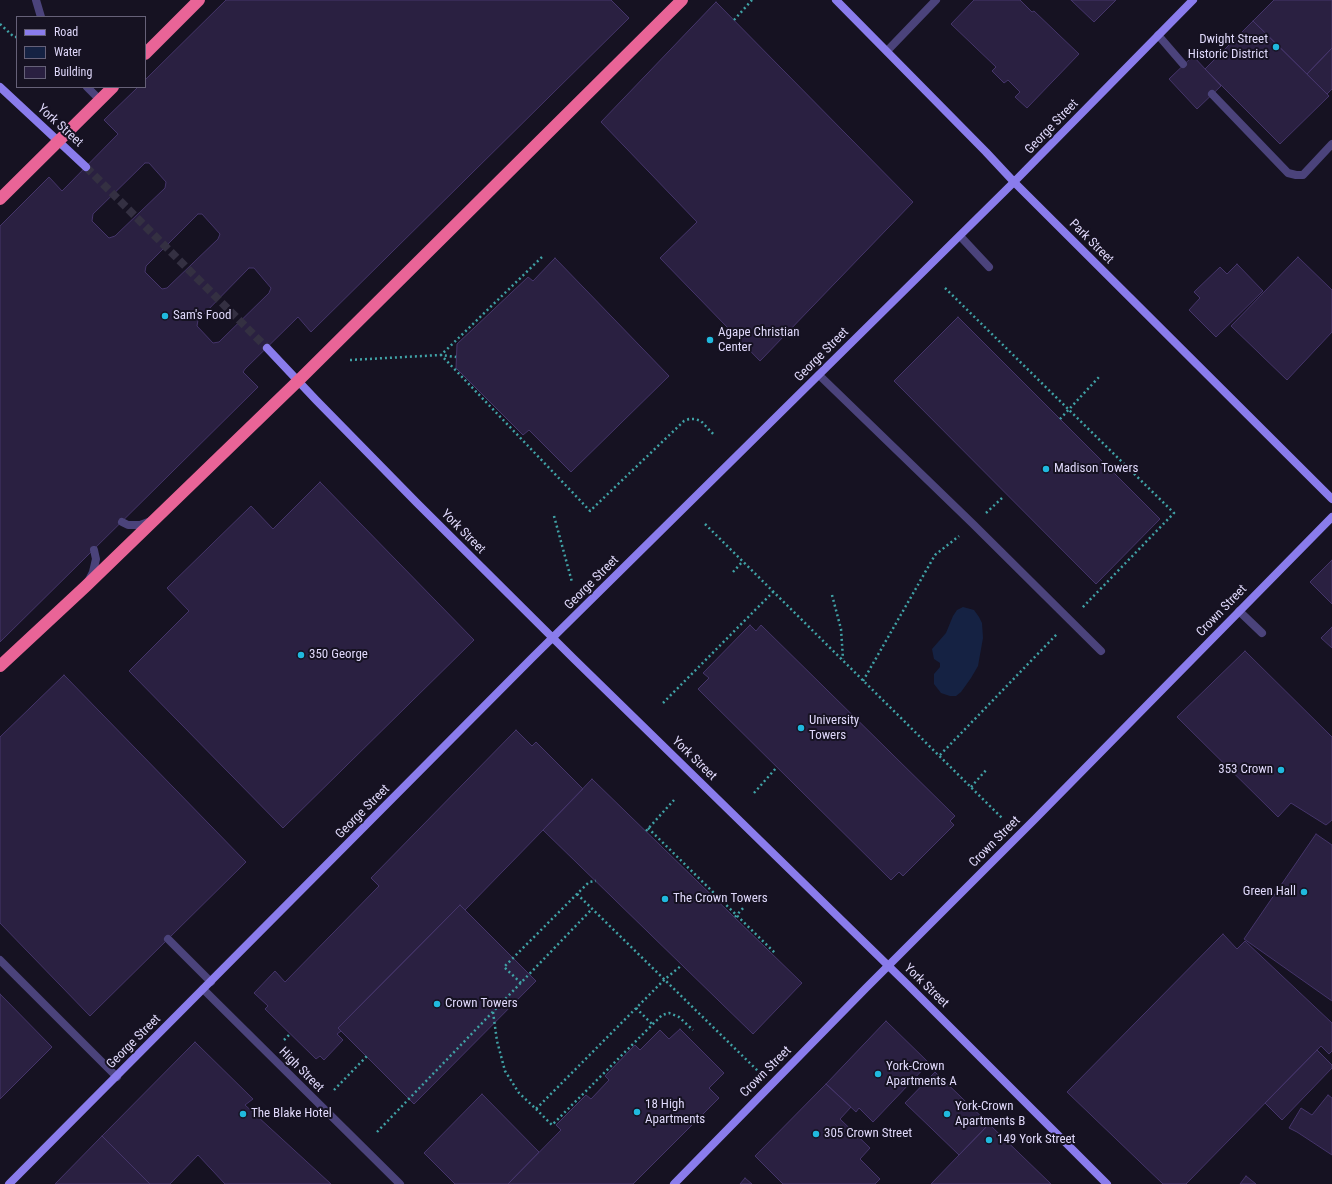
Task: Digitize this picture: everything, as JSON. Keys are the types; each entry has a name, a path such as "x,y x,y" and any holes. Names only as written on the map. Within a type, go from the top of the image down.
{"highway":[{"path":"146,53 199,0"},
{"path":"0,666 86,586 299,380 682,0"},
{"path":"0,200 112,88"}],"main road":[{"name":"Park Street","path":"836,0 1014,182 1332,499"},
{"name":"George Street","path":"9,1184 553,638 1014,182 1192,0"},
{"name":"York Street","path":"0,87 86,167"},
{"name":"York Street","path":"267,348 417,503 888,966 1107,1184"},
{"name":"Crown Street","path":"674,1184 1332,517"}],"street":[{"path":"36,0 41,16"},
{"path":"887,51 936,0"},
{"path":"1158,35 1183,64"},
{"path":"88,88 100,100"},
{"path":"1212,94 1288,172 1296,176 1303,175 1332,144"},
{"path":"960,236 989,267"},
{"path":"819,375 973,524 1101,651"},
{"path":"122,522 128,525 140,525 154,520"},
{"path":"86,586 93,572 96,559 94,550"},
{"path":"1239,611 1262,633"},
{"path":"168,939 211,982"},
{"path":"0,960 117,1077"},
{"name":"High Street","path":"203,989 400,1184"}],"path":[{"path":"734,20 752,0"},
{"path":"0,24 14,37 16,37"},
{"path":"441,355 542,257"},
{"path":"945,288 1174,513 1081,609"},
{"path":"441,355 590,511 684,421 689,419 701,421 715,436"},
{"path":"350,360 441,355 456,357"},
{"path":"1060,419 1099,377"},
{"path":"986,514 1002,498"},
{"path":"554,516 572,582"},
{"path":"705,524 1002,818"},
{"path":"864,680 935,555 959,536"},
{"path":"733,572 743,561"},
{"path":"663,703 774,591"},
{"path":"832,595 841,629 843,659"},
{"path":"940,755 1057,634"},
{"path":"754,793 777,767"},
{"path":"971,787 987,769"},
{"path":"674,800 647,830 776,954"},
{"path":"521,983 504,967 589,882 596,881"},
{"path":"577,894 771,1084"},
{"path":"736,916 744,907"},
{"path":"377,1132 592,909"},
{"path":"536,1109 664,980 682,965"},
{"path":"636,1008 652,1024"},
{"path":"493,1012 497,1041 505,1071 520,1093 552,1125 662,1015 669,1013 679,1017 693,1030"},
{"path":"284,1040 290,1034"},
{"path":"334,1090 367,1056"}],"water":[{"path":"963,607 974,610 979,617 982,623 983,638 978,666 961,692 956,696 950,696 941,693 934,684 934,674 940,667 940,663 934,659 932,649 946,633 957,610"}],"building":[{"path":"226,0 611,0 629,18 311,332 298,317 245,369 243,372 258,387 0,642 0,226 49,177 62,191 118,134 104,120 137,88 146,88 146,79","holes":["145,163 149,163 166,182 165,188 115,236 109,238 92,221 93,214","198,214 202,214 220,234 218,239 167,288 162,289 145,272 146,266","249,268 254,268 271,288 269,293 219,342 213,343 197,326 198,320"]},
{"path":"974,0 1020,0 1032,12 1034,11 1079,54 1027,108 1015,97 1020,92 1008,80 1004,83 992,71 996,67 951,24"},
{"path":"1071,0 1116,0 1094,22"},
{"path":"1274,0 1332,0 1332,48 1307,74 1253,21"},
{"path":"716,2 913,202 760,361 660,258 697,222 601,122"},
{"path":"1253,21 1329,96 1280,144 1205,69"},
{"path":"1332,48 1332,89 1327,94 1307,74"},
{"path":"1193,56 1221,86 1197,109 1169,79"},
{"path":"1298,257 1332,290 1332,332 1287,380 1231,326"},
{"path":"555,258 669,376 571,472 529,430 523,435 456,368 457,344 528,277 533,281"},
{"path":"1237,264 1263,291 1216,337 1189,310 1200,298 1194,292 1220,267 1227,274"},
{"name":"Madison Towers","path":"958,317 1160,519 1096,584 894,381"},
{"name":"350 George","path":"320,482 474,640 283,828 129,671 189,611 167,588 251,506 273,529"},
{"path":"1332,560 1332,604 1310,582"},
{"name":"University Towers","path":"750,625 756,631 761,625 955,816 950,821 954,825 903,876 899,872 891,880 698,689 709,678 703,673"},
{"path":"1332,627 1332,648 1321,638"},
{"name":"353 Crown","path":"1245,651 1332,737 1332,820 1326,825 1291,803 1278,817 1177,717"},
{"path":"64,675 246,862 90,1016 0,923 0,737"},
{"path":"516,730 532,746 536,742 583,789 465,910 460,905 338,1028 341,1031 337,1034 343,1040 324,1060 320,1056 316,1059 265,1009 268,1006 254,993 275,971 285,982 379,886 371,878"},
{"name":"The Crown Towers","path":"592,779 802,983 753,1034 543,830"},
{"name":"Green Hall","path":"1316,834 1332,845 1332,1001 1244,939"},
{"name":"Crown Towers","path":"460,905 536,981 414,1104 338,1028"},
{"path":"1223,934 1237,949 1245,941 1332,1023 1332,1051 1329,1054 1321,1046 1186,1184 1163,1184 1067,1092"},
{"path":"0,994 52,1047 0,1099"},
{"name":"York-Crown Apartments A","path":"886,1021 929,1063 873,1122 859,1108 856,1112 826,1084"},
{"name":"18 High Apartments","path":"680,1029 724,1073 709,1088 719,1098 633,1184 508,1184 561,1130 556,1125 586,1095 591,1099 609,1080 605,1076 635,1045 640,1050 660,1030 669,1039"},
{"path":"195,1042 253,1099 245,1105 331,1184 225,1184 198,1155 170,1184 150,1184 102,1136"},
{"path":"1317,1050 1332,1065 1332,1068 1282,1120 1265,1103"},
{"name":"York-Crown Apartments B","path":"935,1072 989,1124 959,1155 905,1103"},
{"name":"305 Crown Street","path":"826,1084 851,1107 840,1119 870,1148 860,1159 880,1179 875,1184 783,1184 755,1156"},
{"path":"482,1094 539,1152 508,1184 455,1184 424,1153"},
{"path":"1328,1095 1332,1098 1332,1155 1289,1128 1301,1108 1312,1115"},
{"name":"149 York Street","path":"989,1124 1051,1184 931,1184"},
{"path":"102,1136 150,1184 55,1184"},
{"path":"1246,1176 1256,1184 1240,1184"},
{"path":"745,1178 752,1184 740,1184"}],"tunnel":[{"path":"86,167 267,348"}],"place":[{"name":"Dwight Street Historic District","path":"1276,47"},
{"name":"Sam's Food","path":"165,316"},
{"name":"Agape Christian Center","path":"710,340"},
{"name":"Madison Towers","path":"1046,469"},
{"name":"350 George","path":"301,655"},
{"name":"University Towers","path":"801,728"},
{"name":"353 Crown","path":"1281,770"},
{"name":"Green Hall","path":"1304,892"},
{"name":"The Crown Towers","path":"665,899"},
{"name":"Crown Towers","path":"437,1004"},
{"name":"York-Crown Apartments A","path":"878,1074"},
{"name":"18 High Apartments","path":"637,1112"},
{"name":"The Blake Hotel","path":"243,1114"},
{"name":"York-Crown Apartments B","path":"947,1114"},
{"name":"305 Crown Street","path":"816,1134"},
{"name":"149 York Street","path":"989,1140"}]}
